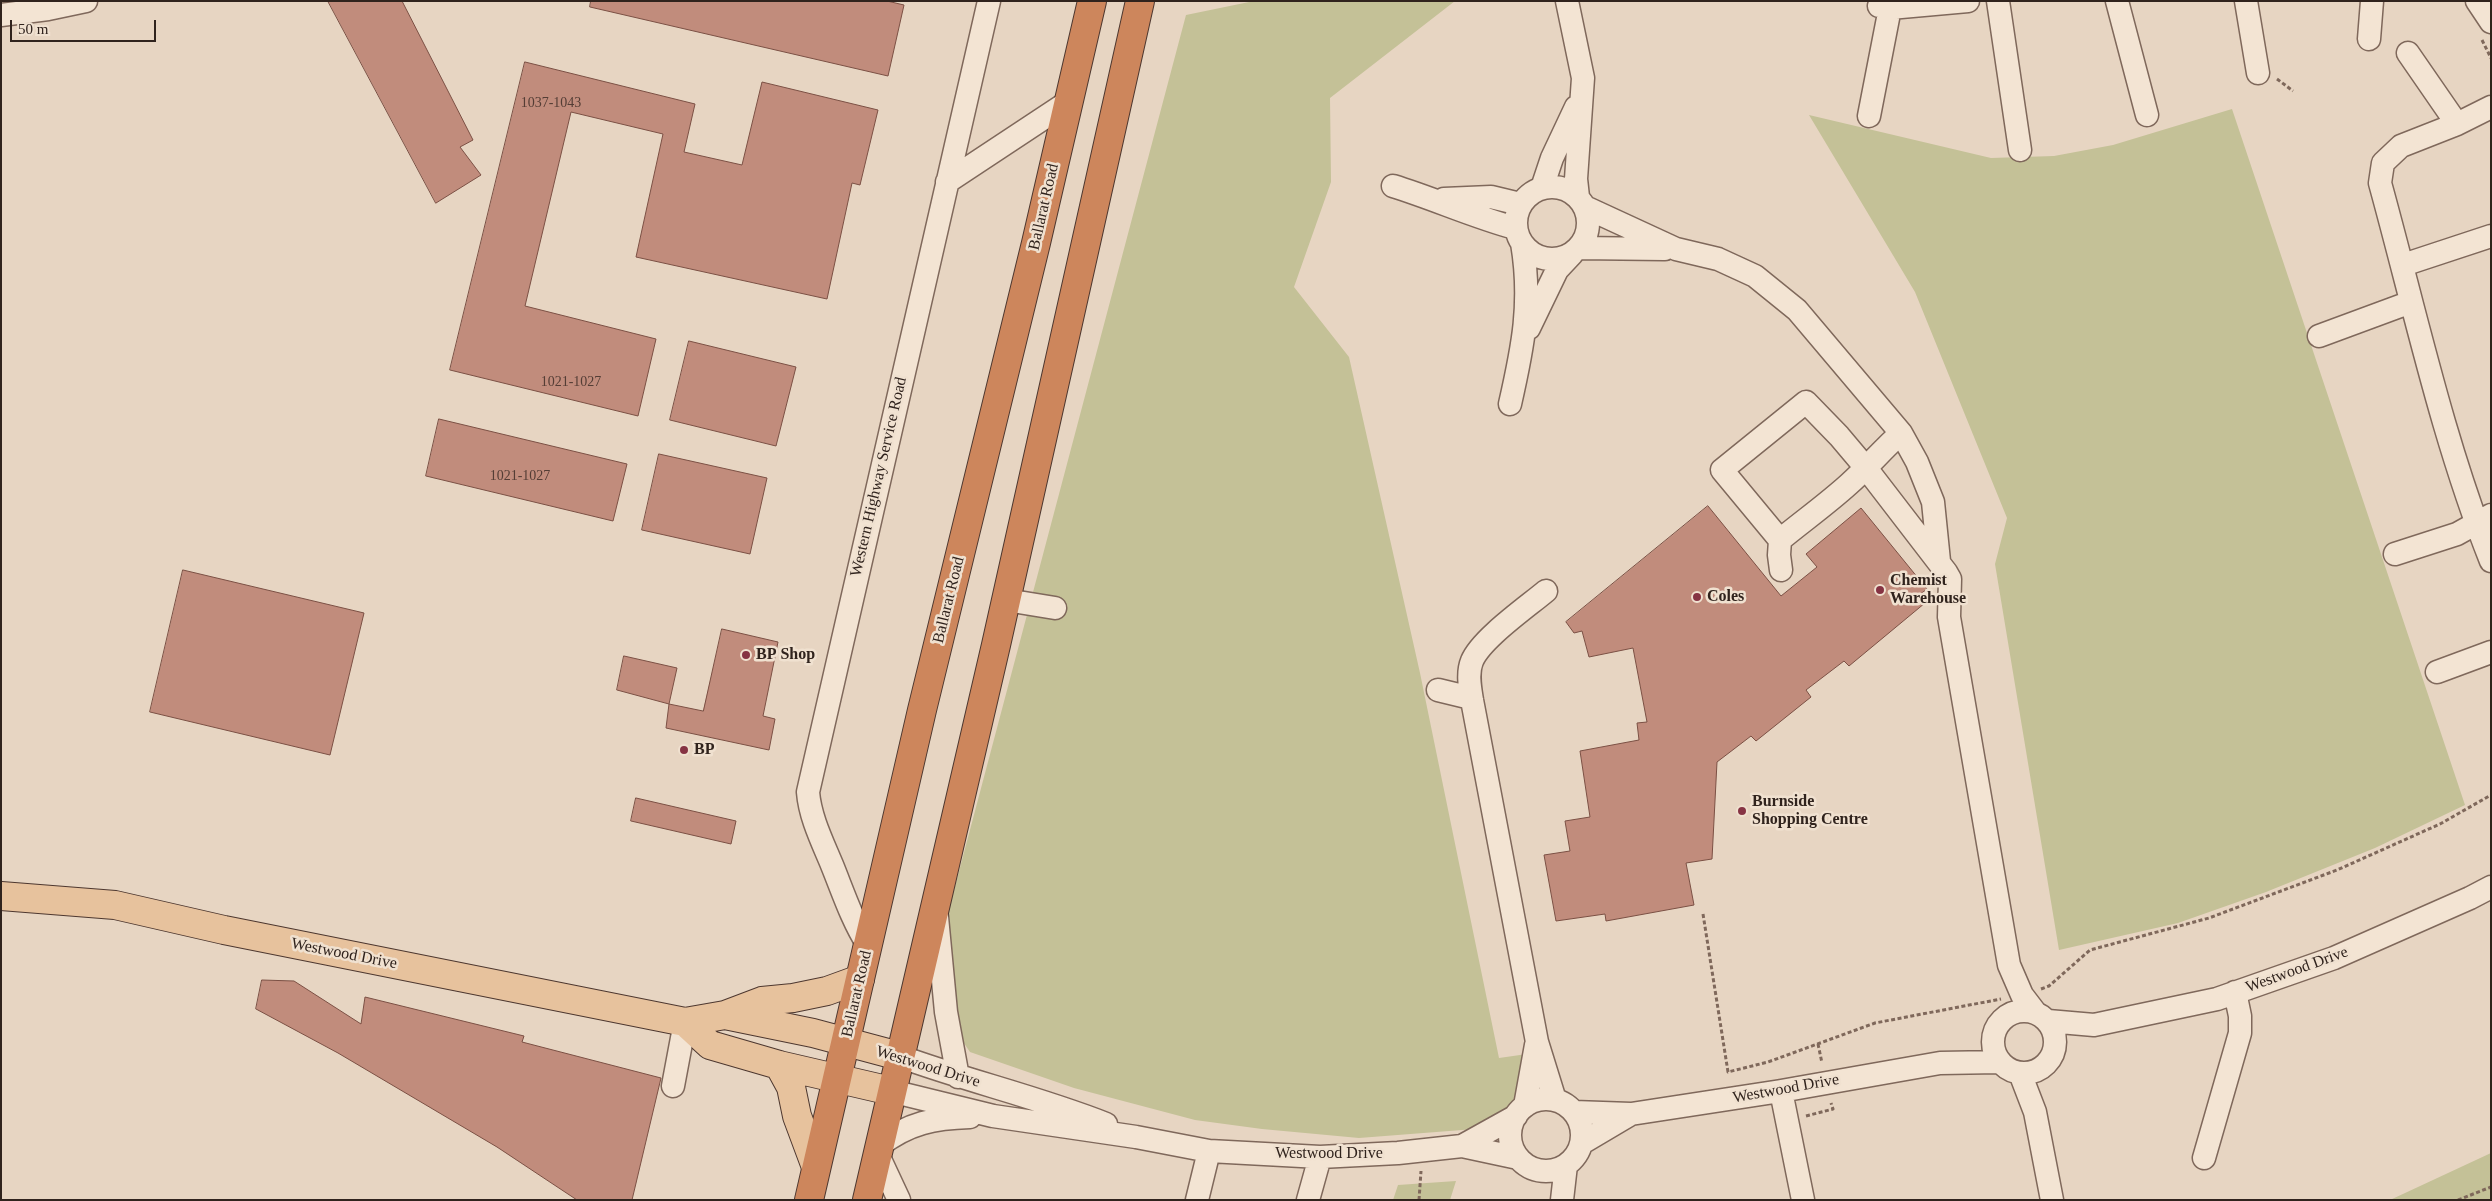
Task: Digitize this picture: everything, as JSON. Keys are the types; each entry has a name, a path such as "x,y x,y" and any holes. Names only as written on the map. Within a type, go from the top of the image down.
{"highway":[{"path":"867,1200 1006,600 1140,1"},
{"name":"Ballarat Road","path":"809,1200 922,710 1036,243 1068,102 1086,7"}],"main road":[{"name":"Westwood Drive","path":"1,896 116,905 233,932 685,1022 725,1015 813,1033 899,1056"},
{"path":"725,1015 762,1001 793,998 827,991 860,979"},
{"name":"Westwood Drive","path":"685,1022 710,1044 779,1065 891,1091"},
{"path":"779,1065 791,1087 797,1116 816,1167"}],"street":[{"path":"1,15 48,9 86,1"},
{"path":"1510,404 1525,339 1548,286 1558,270 1575,251 1588,229 1576,179 1583,92 1581,63 1567,1"},
{"path":"1869,116 1884,7 1968,1"},
{"path":"1998,1 2020,150"},
{"path":"2117,1 2147,115"},
{"path":"2246,1 2258,73"},
{"path":"2369,39 2372,1"},
{"path":"2477,1 2491,22"},
{"name":"Western Highway Service Road","path":"868,945 856,927 819,834 809,806 808,792 947,182 986,2"},
{"path":"2408,53 2457,124"},
{"path":"1542,188 1552,158 1583,92"},
{"path":"947,182 1068,102"},
{"path":"2491,107 2457,124 2401,146 2383,163 2380,183 2403,265 2410,302 2440,415 2483,519 2491,561"},
{"path":"1393,186 1436,199 1518,235 1529,251 1546,259 1556,259 1575,251 1676,249"},
{"path":"1525,339 1527,283 1516,216 1520,204 1533,191 1542,188 1561,187 1581,202 1676,249 1718,259 1755,276 1797,310 1901,432 1918,462 1933,502 1939,561"},
{"path":"1436,199 1491,197 1520,204"},
{"path":"2403,265 2491,236"},
{"path":"2320,336 2410,302"},
{"path":"1780,540 1722,470 1802,398 1839,436 1866,468 1939,561 1950,579 1949,617 2009,965 2027,1006 2053,1030 2056,1041 2054,1052 2048,1062 2030,1071 2010,1070 1999,1062 1994,1052 1996,1029 2027,1006"},
{"path":"1781,570 1778,555 1780,540 1849,484 1901,432"},
{"path":"2395,554 2457,534 2483,519"},
{"path":"1537,1042 1520,1111 1510,1135 1512,1147 1518,1158 1531,1168 1543,1171 1555,1170 1566,1165 1577,1154 1582,1143 1580,1123 1565,1106 1537,1042 1471,698 1470,675 1472,662 1484,644 1546,591"},
{"path":"1006,600 1055,608"},
{"path":"2437,672 2491,652"},
{"path":"1438,690 1471,698"},
{"name":"Westwood Drive","path":"2054,1052 2094,1025 2218,999 2334,958 2470,898 2491,886"},
{"path":"935,904 946,1012 958,1077"},
{"path":"2204,1158 2240,1033 2240,1016 2235,992"},
{"name":"Westwood Drive","path":"1940,1063 1996,1029 2007,1014 2027,1006 2094,1025"},
{"path":"673,1086 685,1022"},
{"name":"Westwood Drive","path":"899,1056 958,1077 1064,1107 1136,1137"},
{"name":"Westwood Drive","path":"1565,1106 1631,1114 1781,1091 1940,1063 1999,1062"},
{"path":"2030,1071 2052,1200"},
{"name":"Westwood Drive","path":"891,1091 993,1116 1136,1137 1209,1151 1320,1157 1462,1146 1518,1158"},
{"path":"1781,1091 1803,1200"},
{"path":"1520,1111 1536,1101 1565,1106"},
{"name":"Westwood Drive","path":"1462,1146 1520,1111"},
{"name":"Westwood Drive","path":"1582,1143 1631,1114"},
{"path":"899,1200 879,1150 909,1126 953,1118 993,1116"},
{"path":"1197,1200 1209,1151"},
{"path":"1308,1200 1320,1157"},
{"path":"1561,1200 1566,1165"},
{"path":"1543,1171 1561,1200"}],"path":[{"path":"1703,914 1728,1072 1768,1062 1875,1023 2027,1006 2090,950 2209,918 2337,870 2440,824 2491,795"},
{"path":"1419,1200 1422,1150"},
{"path":"2458,1200 2491,1187"}],"shaded area":[{"path":"1254,1 1455,1 1330,98 1331,182 1294,287 1349,357 1420,673 1499,1058 1527,1054 1514,1104 1505,1115 1475,1129 1359,1138 1262,1129 1195,1120 1074,1088 970,1052 959,1036 946,956 949,909 1186,15"},
{"path":"2232,109 2465,805 2375,848 2266,892 2178,923 2059,950 1995,564 2007,518 1915,292 1809,115 1991,158 2054,156 2113,145"},
{"path":"2491,1153 2491,1200 2390,1200"},
{"path":"1456,1181 1450,1200 1393,1200 1398,1185"}],"building":[{"path":"328,1 402,1 473,140 460,147 481,175 436,203"},
{"path":"591,1 887,1 904,5 888,76 590,7"},
{"path":"525,62 695,104 684,152 742,165 762,82 878,110 860,185 852,183 827,299 636,257 663,134 571,112 525,306 656,339 638,416 450,370"},
{"path":"689,341 796,367 776,446 670,420"},
{"path":"439,419 627,464 613,521 426,476"},
{"path":"659,454 767,478 750,554 642,530"},
{"path":"1708,506 1781,596 1817,567 1806,554 1861,508 1927,589 1919,595 1925,603 1849,666 1844,661 1806,690 1811,697 1756,741 1751,736 1717,762 1712,859 1686,863 1694,905 1606,921 1605,914 1556,921 1544,855 1570,851 1565,821 1590,817 1580,751 1639,740 1637,723 1647,722 1633,648 1589,657 1582,631 1574,633 1566,622"},
{"path":"183,570 364,613 330,755 150,712"},
{"path":"722,629 778,642 763,716 775,719 769,750 666,728 669,704 703,711"},
{"path":"624,656 677,668 669,704 617,690"},
{"path":"636,798 736,821 731,844 631,821"},
{"path":"262,980 294,981 361,1024 365,997 524,1036 522,1042 661,1078 632,1200 577,1200 497,1147 338,1053 256,1009"}],"place":[{"name":"Chemist Warehouse","path":"1880,590"},
{"name":"Coles","path":"1697,597"},
{"name":"BP Shop","path":"746,655"},
{"name":"BP","path":"684,750"},
{"name":"Burnside Shopping Centre","path":"1742,811"}]}
